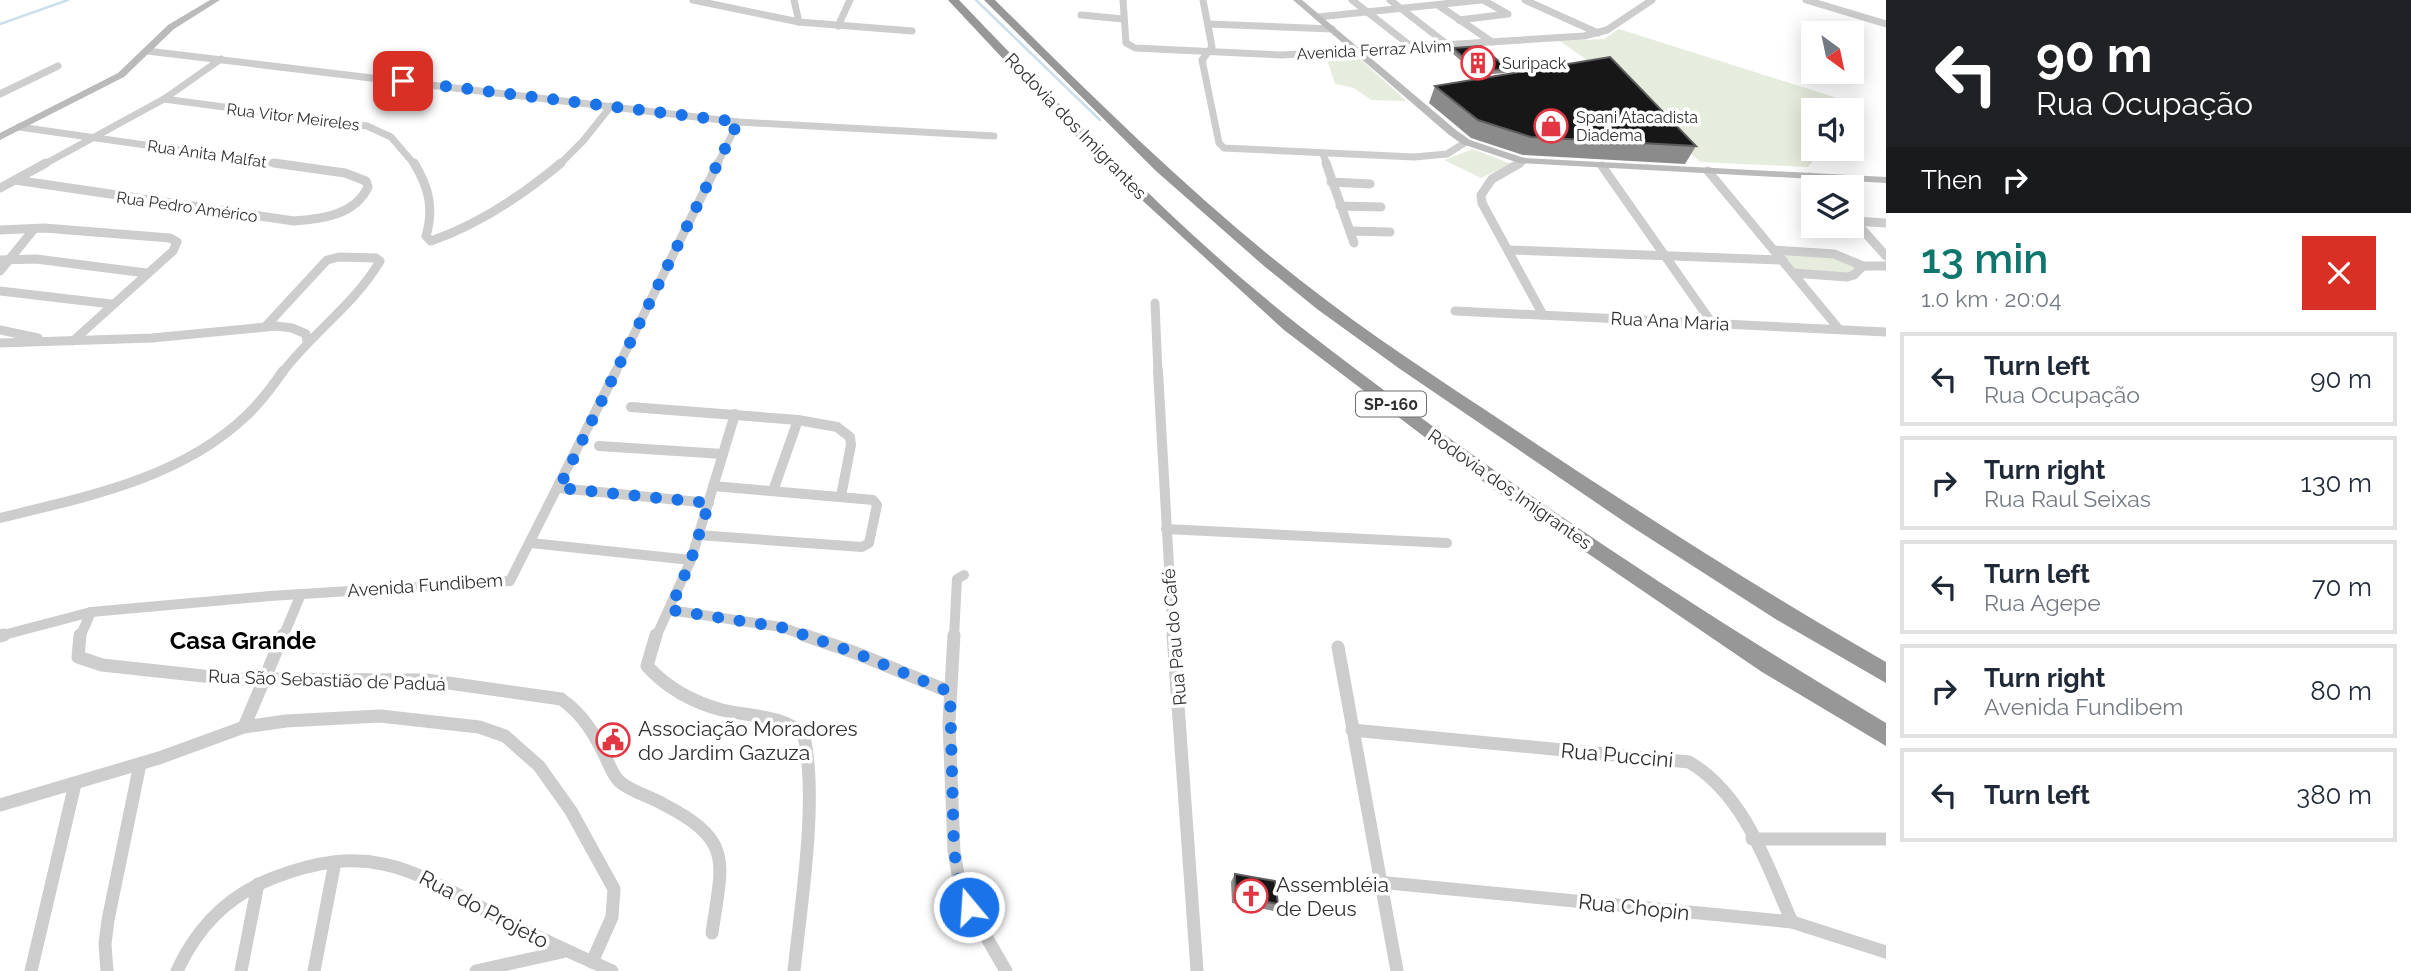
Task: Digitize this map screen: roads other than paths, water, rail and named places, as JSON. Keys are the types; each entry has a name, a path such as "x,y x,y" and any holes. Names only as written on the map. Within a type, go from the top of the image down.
{"highway":[{"name":"Rodovia dos Imigrantes","path":"953,0 1111,164 1191,240 1290,326 1500,484 1770,664 1886,735"},
{"name":"Rodovia dos Imigrantes","path":"989,0 1144,152 1270,264 1349,325 1587,487 1794,621 1886,673"}],"main road":[{"path":"0,137 115,78 177,22 216,0"},
{"path":"1297,0 1466,142 1523,161 1801,176"},
{"path":"1864,179 1886,180"}],"street":[{"path":"692,0 799,22 912,31"},
{"path":"794,0 799,22"},
{"path":"838,26 850,0"},
{"path":"1081,15 1123,19 1123,0"},
{"path":"1203,0 1212,47 1202,61 1221,146 1233,150 1433,157 1447,154 1466,142"},
{"path":"1352,0 1412,47"},
{"path":"1390,0 1448,45"},
{"path":"1318,17 1482,0 1508,14 1459,20"},
{"path":"1525,0 1598,33"},
{"name":"Avenida Ferraz Alvim","path":"1123,19 1126,43 1142,50 1282,55 1598,33 1652,0"},
{"path":"1806,0 1886,24"},
{"path":"1438,5 1492,42"},
{"path":"1208,24 1332,29"},
{"path":"147,51 738,122 995,136"},
{"path":"0,188 164,99 221,59"},
{"path":"0,94 58,66"},
{"name":"Rua Vitor Meireles","path":"164,99 368,126 386,132 400,144 423,180 432,213 426,236 428,240 440,238 510,197 567,159 611,106"},
{"name":"Avenida Fundibem","path":"0,636 91,612 301,594 510,581 559,488 738,122"},
{"name":"Rua Anita Malfat","path":"19,128 345,173 366,181 369,187 357,203"},
{"path":"1323,154 1354,243"},
{"path":"1523,161 1492,179 1481,195 1482,204 1543,315"},
{"path":"1602,166 1712,323"},
{"path":"1708,171 1839,329"},
{"name":"Rua Pedro Américo","path":"15,180 282,220 328,216 357,203"},
{"path":"1331,182 1370,184"},
{"path":"1340,206 1381,207"},
{"path":"1864,221 1886,223"},
{"path":"0,230 34,229 177,242 173,251 73,341"},
{"path":"0,271 34,229"},
{"path":"1350,231 1390,232"},
{"path":"1864,232 1886,256"},
{"path":"1508,250 1783,260"},
{"path":"1774,250 1834,254 1863,266 1886,266"},
{"path":"0,518 127,484 204,447 246,417 307,342 378,265 379,259 339,257 327,260 265,327"},
{"path":"0,260 36,259 146,273"},
{"path":"1793,273 1847,276 1854,275 1863,266"},
{"path":"0,291 111,304"},
{"name":"Rua Pau do Café","path":"1155,303 1166,529 1197,971"},
{"name":"Rua Ana Maria","path":"1455,311 1886,332"},
{"path":"0,343 150,340 265,327 296,329 306,334 307,342"},
{"path":"0,330 58,342"},
{"path":"631,407 798,420 837,427 850,437 851,445 841,496"},
{"path":"735,414 691,560 657,633 647,666 658,680 692,701 792,726 804,737 807,755 806,814 794,971"},
{"path":"773,491 798,420"},
{"path":"599,446 723,454"},
{"path":"698,536 865,546 870,542 877,505 873,500 713,486"},
{"path":"559,488 709,503"},
{"path":"1166,529 1447,543"},
{"path":"531,543 691,560"},
{"path":"964,575 957,579 950,692 952,829 960,886 982,932 1006,971"},
{"path":"244,727 301,594"},
{"path":"670,610 781,627 856,653 950,692"},
{"name":"Rua São Sebastião de Paduá","path":"91,612 79,638 78,657 89,663 231,679 417,680 562,699 588,723 621,783 682,813 709,831 717,842 720,865 712,933"},
{"path":"1338,647 1396,971"},
{"path":"0,805 140,764 244,727 286,721 380,716 479,727 505,736 553,783 614,889 617,900 615,911 592,962"},
{"name":"Rua Puccini","path":"1352,730 1689,762 1700,766 1715,779 1740,815 1792,922"},
{"path":"107,971 105,944 108,920 140,764"},
{"path":"31,971 75,784"},
{"path":"1752,839 1886,839"},
{"name":"Rua do Projeto","path":"177,971 197,932 211,914 258,884 303,868 367,860 422,875 564,951 612,971"},
{"path":"314,971 335,862"},
{"name":"Rua Chopin","path":"1378,882 1792,922 1886,952"},
{"path":"241,971 258,884"},
{"path":"476,971 564,951"}],"waterway":[{"path":"0,24 68,0"},
{"path":"976,0 1100,120"}],"place":[{"name":"Suripack","path":"1478,63"},
{"name":"Spani Atacadista Diadema","path":"1551,126"},
{"name":"Associação Moradores do Jardim Gazuza","path":"613,740"},
{"name":"Assembléia de Deus","path":"1251,896"}],"district":[{"name":"Casa Grande","path":"243,640"}]}
